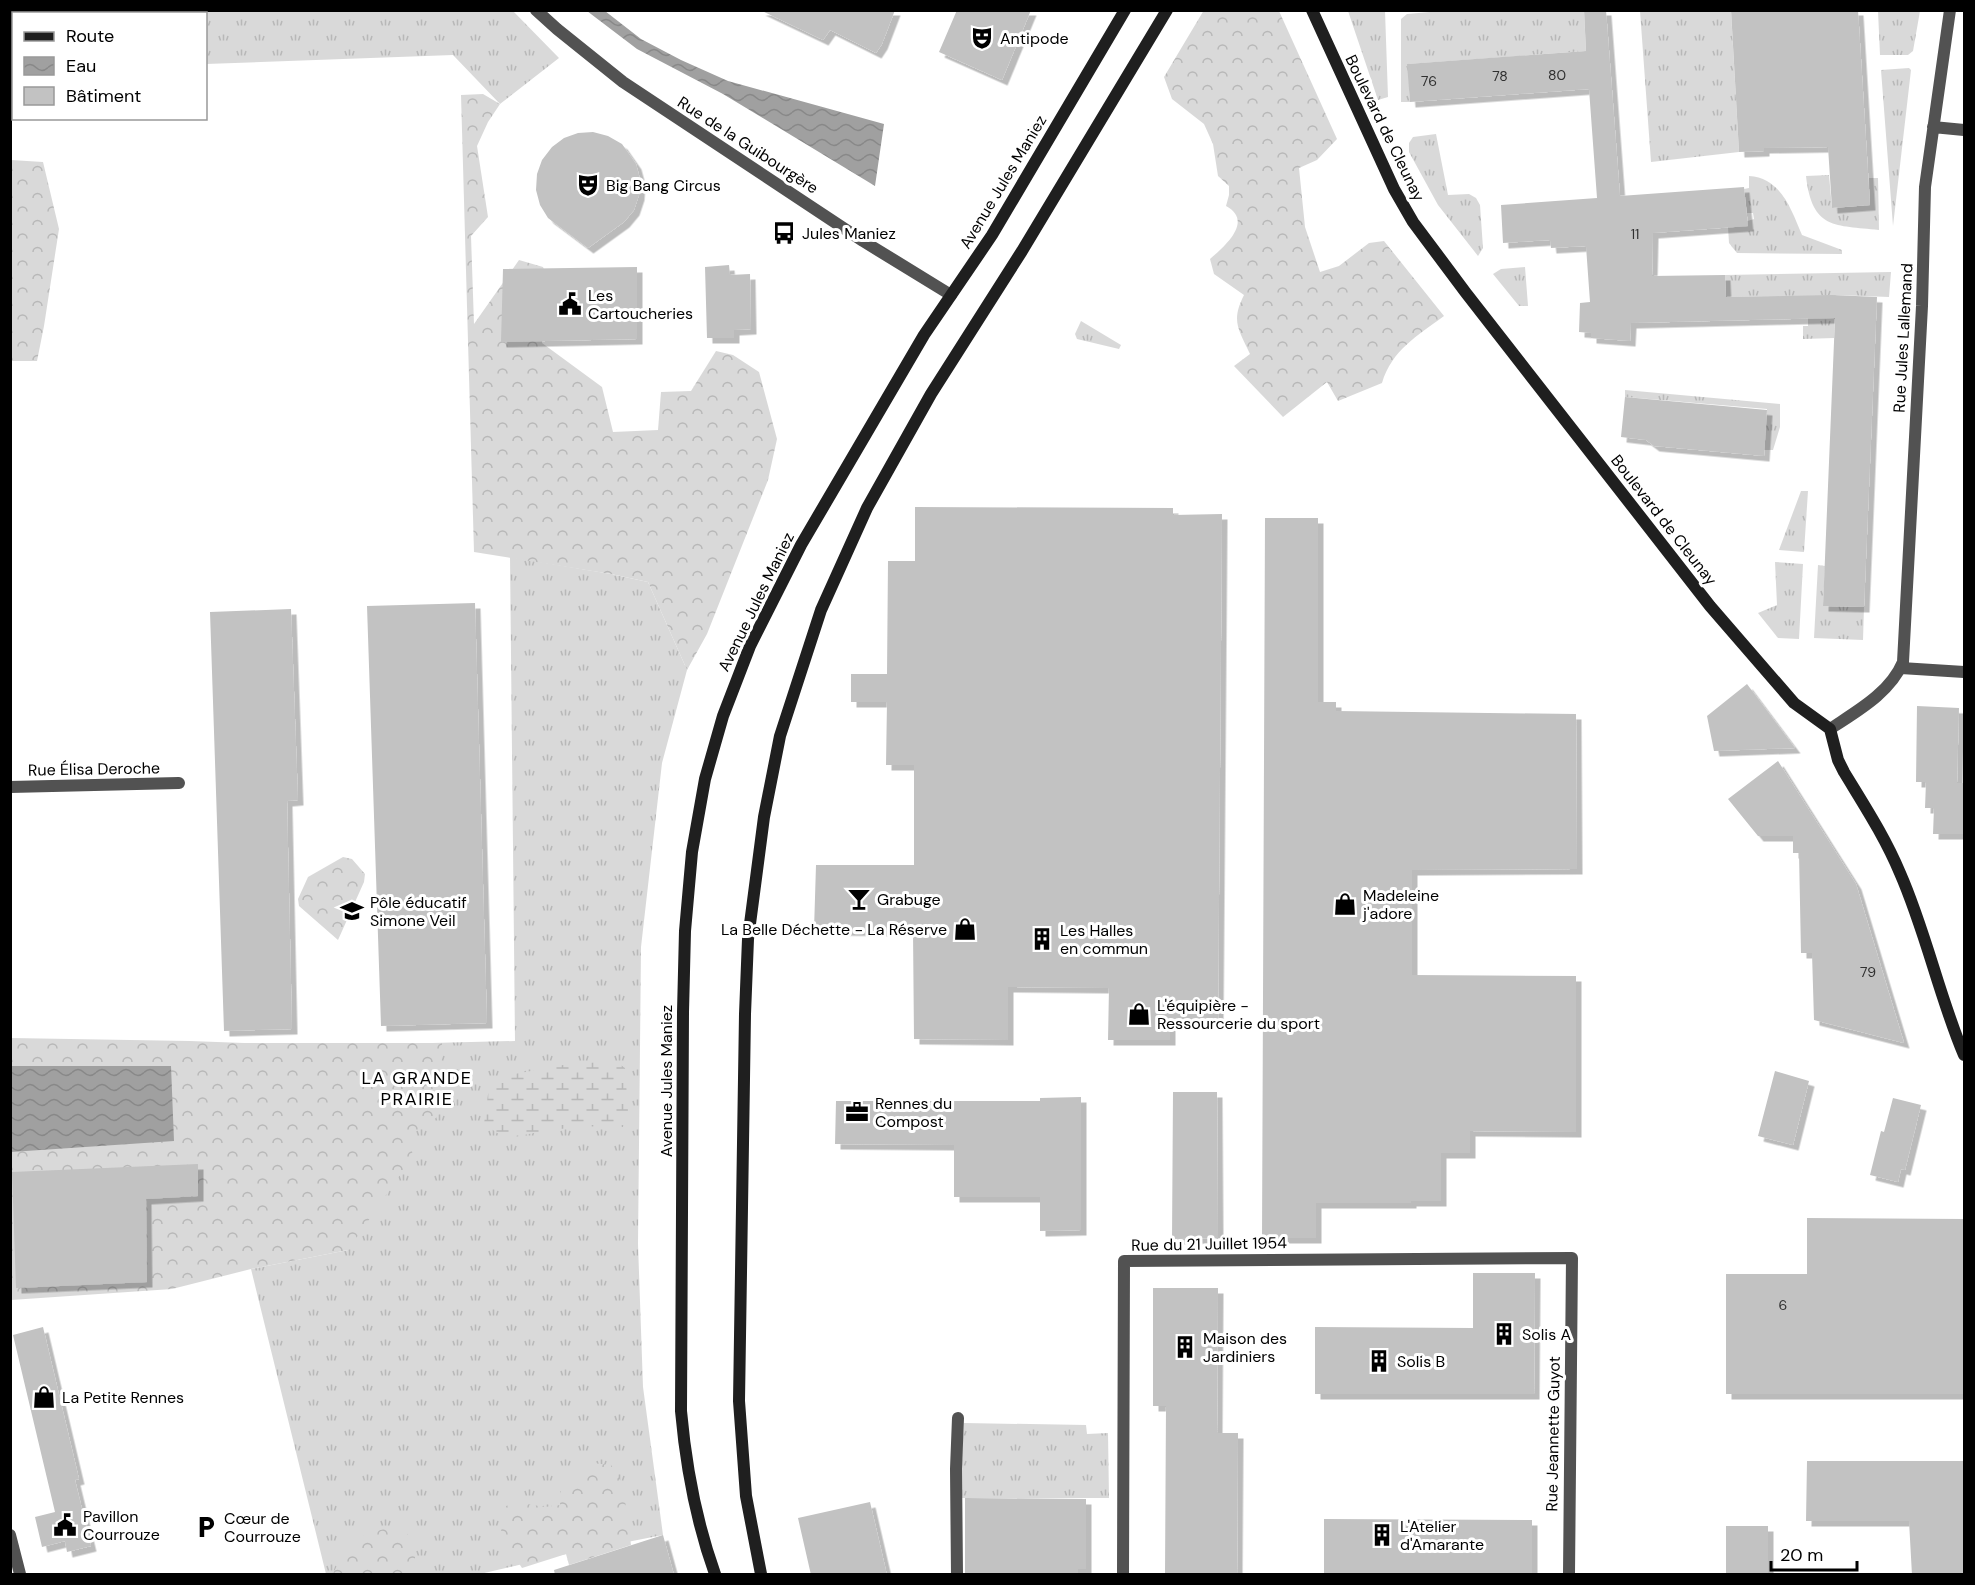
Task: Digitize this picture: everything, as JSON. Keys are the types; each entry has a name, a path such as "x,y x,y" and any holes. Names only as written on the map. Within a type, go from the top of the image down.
{"main road":[{"name":"Avenue Jules Maniez","path":"715,1575 695,1509 681,1411 684,977 687,891 705,779 723,716 750,646 801,544 924,335 992,235 1125,10"},
{"path":"761,1575 746,1496 740,1401 745,1014 748,939 764,817 780,736 821,610 867,508 931,394 1022,251 1167,10"},
{"name":"Boulevard de Cleunay","path":"1312,10 1321,34 1394,189 1419,231 1710,606 1794,703 1830,729"},
{"path":"1830,729 1838,760 1886,843 1900,873 1948,1014 1965,1055"}],"street":[{"name":"Rue de la Guibourgère","path":"536,10 556,30 623,82 862,241 951,295"},
{"name":"Rue Jules Lallemand","path":"1901,668 1905,643 1922,306 1925,187 1950,10"},
{"path":"1933,127 1965,130"},
{"path":"1830,729 1870,702 1892,681 1901,668 1965,672"},
{"name":"Rue Élisa Deroche","path":"10,787 179,783"},
{"name":"Rue du 21 Juillet 1954","path":"1123,1575 1124,1261 1572,1258"},
{"name":"Rue Jeannette Guyot","path":"1569,1575 1572,1258"},
{"path":"957,1575 958,1418"},
{"path":"10,1535 20,1575"}],"green space":[{"path":"1204,10 1279,11 1337,139 1317,160 1299,168 1305,227 1320,272 1339,266 1369,243 1384,241 1444,316 1415,337 1399,353 1386,371 1382,383 1338,401 1327,382 1283,417 1234,366 1250,354 1237,318 1244,295 1214,274 1210,259 1234,233 1237,219 1234,212 1226,206 1229,186 1218,176 1213,144 1204,124 1172,99 1164,77"},
{"path":"1452,10 1584,11 1586,51 1408,64 1410,102 1401,102 1401,19 1407,14"},
{"path":"10,11 513,11 559,58 500,104 453,55 207,64 207,12 12,12 11,71"},
{"path":"1348,11 1385,11 1388,97 1378,100"},
{"path":"1640,11 1731,11 1739,152 1651,162"},
{"path":"1878,11 1920,11 1913,51 1908,55 1880,55"},
{"path":"1909,68 1911,70 1893,226 1881,70"},
{"path":"483,94 500,104 488,122 477,146 488,217 471,236 474,324 519,260 543,267 549,282 542,343 602,387 613,432 658,430 661,392 691,391 716,351 733,355 759,372 777,439 768,480 707,634 687,670 648,582 474,552 461,95"},
{"path":"1436,134 1448,195 1469,194 1476,198 1480,205 1483,248 1478,256 1438,205 1409,152 1409,143 1413,137"},
{"path":"11,160 43,162 59,229 37,361 11,361"},
{"path":"1829,175 1832,208 1870,205 1869,178 1878,178 1879,230 1838,225 1820,215 1809,194 1806,176"},
{"path":"1749,176 1769,182 1777,189 1789,205 1802,235 1842,250 1842,254 1737,253 1729,243 1728,227 1754,219 1753,213 1747,213 1744,189 1749,188"},
{"path":"1525,267 1528,306 1519,306 1493,274 1501,269"},
{"path":"1891,272 1889,297 1836,295 1834,338 1803,339 1803,326 1808,326 1808,296 1726,297 1725,275"},
{"path":"1081,321 1121,345 1119,349 1077,339 1075,334"},
{"path":"1625,390 1780,404 1780,427 1773,450 1764,450 1767,409 1625,397"},
{"path":"1801,491 1808,491 1804,552 1779,550"},
{"path":"510,557 648,582 687,670 662,763 641,947 638,1244 643,1387 663,1535 480,1574 326,1574 251,1269 348,1250 244,1043 393,1044 515,1041"},
{"path":"1775,562 1803,564 1799,639 1778,638 1758,613 1777,605"},
{"path":"1818,565 1825,566 1823,606 1864,607 1863,640 1814,638"},
{"path":"343,857 352,859 365,874 364,882 338,940 299,906 298,899 308,877"},
{"path":"11,1038 244,1043 442,1043 441,1074 445,1096 440,1111 431,1122 408,1133 413,1156 348,1250 251,1269 172,1289 11,1300"},
{"path":"615,1061 625,1068 628,1112 623,1127 564,1128 506,1139 484,1124 489,1087 504,1076 563,1065"},
{"path":"964,1423 1086,1425 1087,1434 1108,1433 1109,1498 959,1498"},
{"path":"592,1463 611,1465 623,1485 631,1545 569,1565 566,1554 522,1568 501,1536 502,1508 515,1502 545,1507 560,1505 561,1490"},
{"path":"384,1529 405,1531 415,1544 415,1574 333,1574 347,1544 366,1534"}],"water":[{"path":"587,11 605,11 641,39 728,81 884,124 875,186 723,94 637,49"},
{"path":"11,1066 171,1066 174,1141 11,1152"}],"building":[{"path":"760,10 895,10 882,44 876,53 830,30 823,40"},
{"name":"Antipode","path":"957,10 1031,10 1002,80 939,52"},
{"path":"1584,10 1606,10 1620,196 1744,187 1748,226 1653,233 1652,276 1725,275 1726,297 1833,295 1877,297 1864,607 1823,606 1835,318 1631,323 1630,341 1591,338 1591,333 1579,332 1580,303 1590,302 1586,246 1551,248 1550,240 1503,243 1501,205 1597,198 1589,89 1410,102 1407,64 1586,51"},
{"path":"1731,10 1858,10 1870,205 1832,208 1828,147 1764,148 1764,151 1739,152"},
{"name":"Big Bang Circus","path":"593,132 608,136 622,144 636,164 640,179 639,195 634,210 624,222 588,248 548,218 540,205 536,190 537,174 542,160 552,147 564,138 578,133"},
{"name":"Les Cartoucheries","path":"729,265 730,275 750,274 751,329 734,330 734,338 707,338 705,267"},
{"name":"Les Cartoucheries","path":"637,267 637,339 501,342 503,269"},
{"path":"1625,397 1767,410 1764,456 1654,446 1646,440 1621,437"},
{"path":"915,507 1173,508 1173,515 1222,514 1218,1023 1170,1024 1170,1040 1108,1040 1109,988 1008,987 1008,1040 914,1039 913,931 814,930 816,865 914,865 914,765 886,765 887,702 851,702 851,674 887,674 888,561 915,561"},
{"path":"1265,518 1318,518 1318,702 1336,702 1336,711 1576,714 1577,869 1412,870 1412,975 1576,976 1576,1132 1470,1131 1470,1153 1441,1153 1441,1201 1316,1203 1316,1238 1262,1238"},
{"path":"475,603 487,1023 381,1026 367,606"},
{"path":"291,609 298,800 287,801 292,1029 224,1031 210,612"},
{"path":"1747,684 1795,748 1714,751 1707,716"},
{"path":"1917,706 1959,708 1957,783 1965,783 1965,834 1933,834 1934,808 1925,808 1926,782 1916,782"},
{"path":"1778,761 1856,884 1904,1043 1814,1020 1812,953 1801,953 1799,853 1793,853 1793,836 1758,836 1728,799"},
{"path":"1775,1071 1809,1081 1793,1145 1758,1136"},
{"path":"1173,1092 1217,1092 1218,1238 1172,1239"},
{"path":"1081,1097 1081,1230 1040,1231 1040,1197 954,1197 954,1145 835,1144 836,1101 1040,1101 1040,1098"},
{"path":"1893,1098 1921,1105 1905,1170 1901,1169 1898,1182 1870,1175 1881,1131 1884,1132"},
{"path":"198,1164 198,1196 146,1199 147,1282 16,1288 12,1172"},
{"path":"1807,1218 1965,1219 1965,1394 1726,1394 1726,1274 1807,1274"},
{"path":"1473,1273 1535,1273 1534,1394 1315,1394 1315,1327 1473,1328"},
{"path":"1153,1288 1218,1288 1217,1433 1238,1433 1237,1575 1165,1575 1166,1406 1153,1406"},
{"path":"43,1327 79,1479 75,1480 91,1546 67,1552 65,1541 42,1547 35,1517 55,1512 13,1335"},
{"path":"1807,1461 1965,1461 1965,1575 1912,1575 1909,1521 1806,1521"},
{"path":"965,1498 1086,1499 1086,1569 1078,1569 1078,1575 965,1575"},
{"path":"870,1502 887,1575 811,1575 798,1518"},
{"path":"1324,1519 1532,1520 1532,1575 1324,1573"},
{"path":"1726,1526 1768,1526 1768,1575 1726,1575"},
{"path":"663,1535 674,1575 555,1575 554,1570"}],"place":[{"name":"Antipode","path":"982,38"},
{"name":"Big Bang Circus","path":"588,185"},
{"name":"Jules Maniez","path":"784,233"},
{"name":"Les Cartoucheries","path":"570,304"},
{"name":"Grabuge","path":"859,899"},
{"name":"Madeleine j'adore","path":"1345,904"},
{"name":"Pôle éducatif Simone Veil","path":"352,911"},
{"name":"La Belle Déchette - La Réserve","path":"965,929"},
{"name":"Les Halles en commun","path":"1042,939"},
{"name":"L'équipière - Ressourcerie du sport","path":"1139,1014"},
{"name":"Rennes du Compost","path":"857,1112"},
{"name":"Solis A","path":"1504,1334"},
{"name":"Maison des Jardiniers","path":"1185,1347"},
{"name":"Solis B","path":"1379,1361"},
{"name":"La Petite Rennes","path":"44,1397"},
{"name":"Pavillon Courrouze","path":"65,1525"},
{"name":"Cœur de Courrouze","path":"206,1527"},
{"name":"L'Atelier d'Amarante","path":"1382,1535"}],"district":[{"name":"LA GRANDE PRAIRIE","path":"417,1088"}]}
